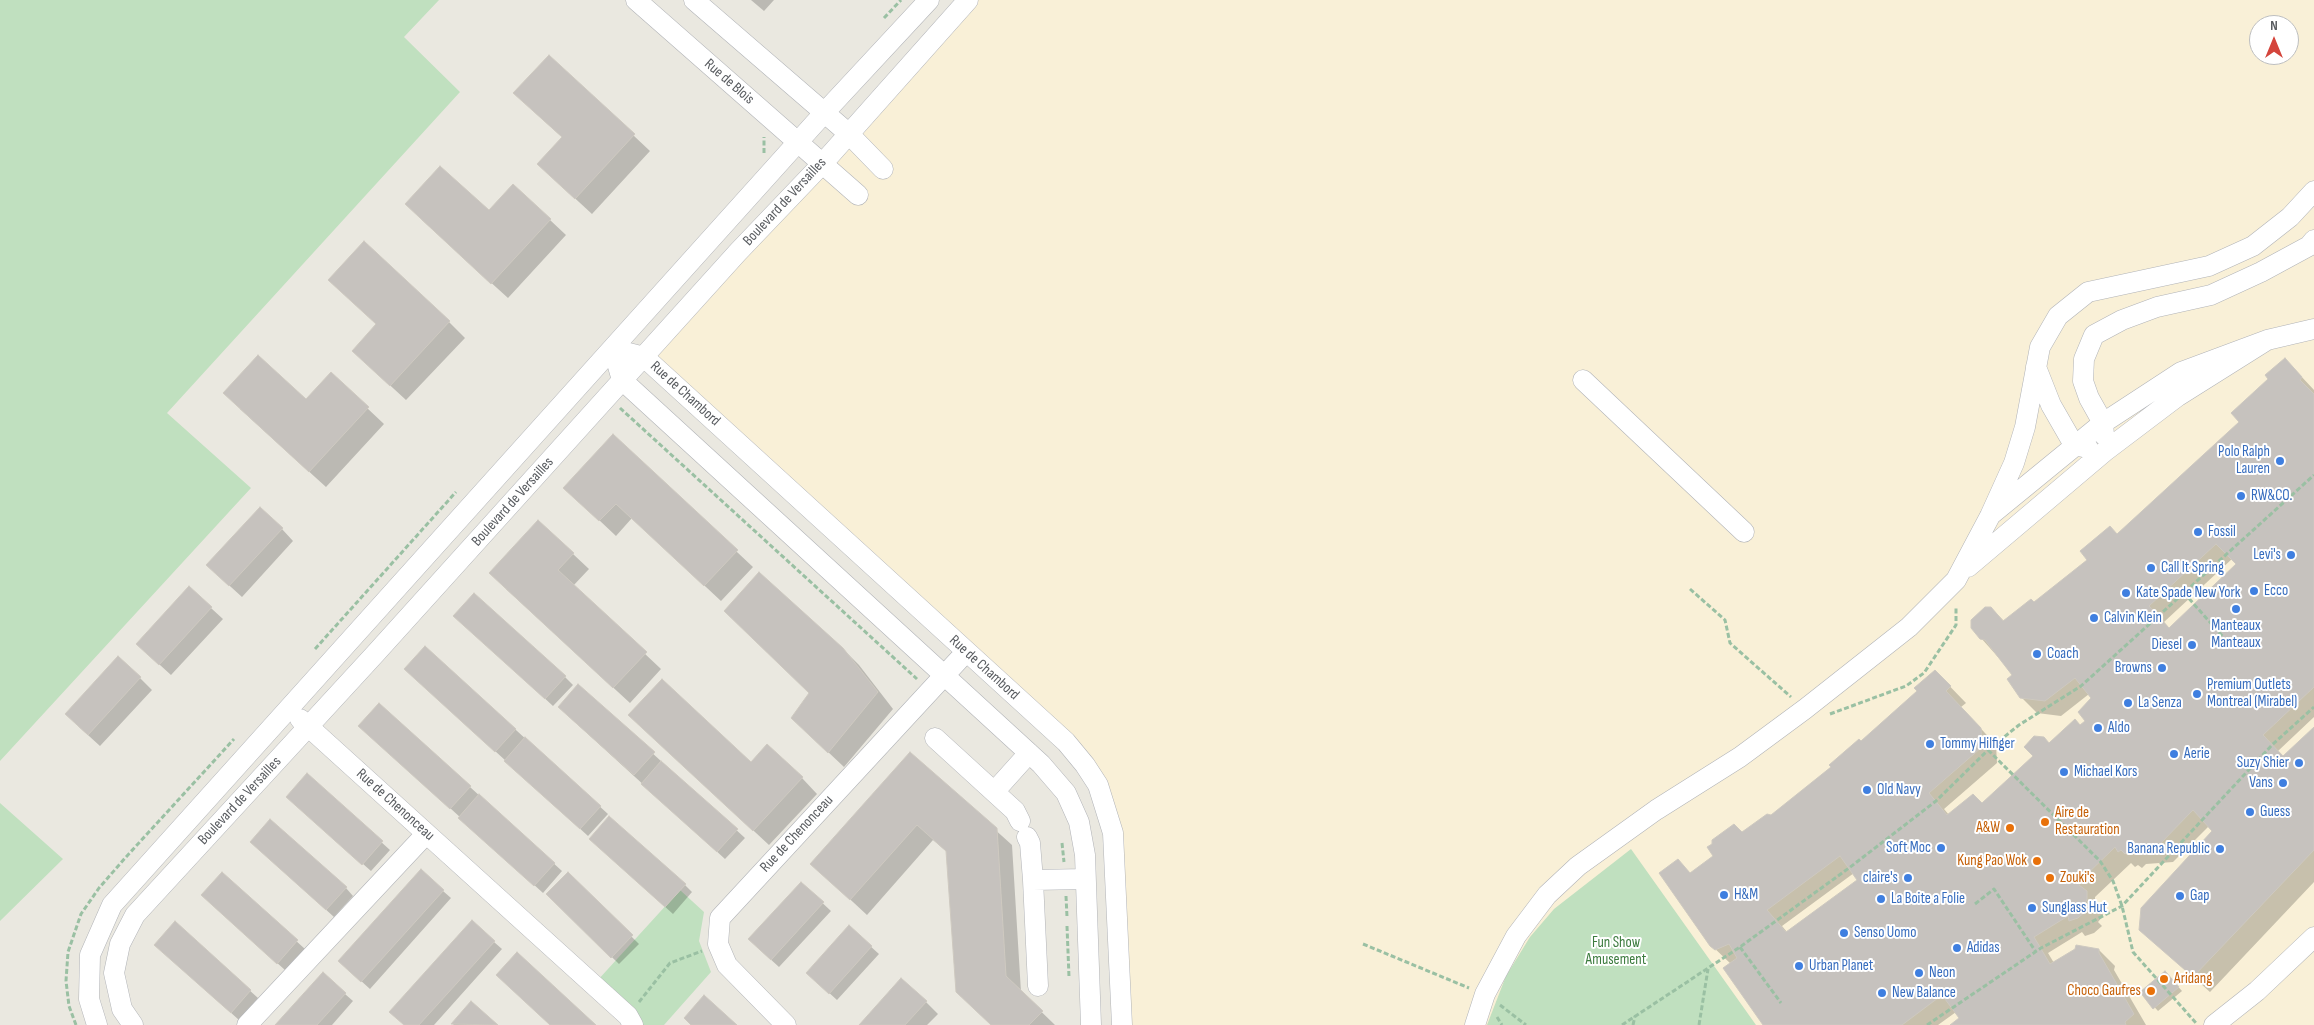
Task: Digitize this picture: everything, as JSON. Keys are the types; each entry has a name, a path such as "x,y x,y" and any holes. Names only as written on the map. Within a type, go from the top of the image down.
{"street":[{"name":"Rue de Blois","path":"636,0 858,195"},
{"path":"694,0 848,133 883,169"},
{"name":"Boulevard de Versailles","path":"97,1025 88,999 90,955 112,905 824,113 928,0"},
{"name":"Boulevard de Versailles","path":"133,1025 122,1009 114,973 120,944 135,915 309,726 738,252 823,163 968,0"},
{"path":"1960,574 1990,516 2014,463 2025,428 2040,346 2058,316 2088,292 2209,266 2253,246 2290,217 2314,191"},
{"path":"2104,452 2103,423 2089,398 2083,381 2084,359 2094,335 2122,320 2157,308 2211,295 2261,272 2309,246 2314,240"},
{"path":"1990,516 2103,423 2181,372 2267,340 2314,330"},
{"path":"1475,1025 1485,994 1516,936 1547,895 1578,866 1656,810 1740,757 1804,709 1909,627 1960,574 2104,452 2178,396 2267,340"},
{"path":"613,349 622,380 1029,753 1066,793 1079,822 1084,854 1091,1025"},
{"name":"Rue de Chambord","path":"613,349 644,356 1066,742 1098,785 1113,833 1122,1025"},
{"path":"2036,366 2051,405 2074,445 2104,452"},
{"path":"1583,380 1744,532"},
{"name":"Rue de Chenonceau","path":"786,1025 727,965 718,944 720,918 966,652"},
{"name":"Rue de Chenonceau","path":"288,709 309,726 630,1021"},
{"path":"935,738 1015,812 1030,843 1038,986"},
{"path":"994,792 1029,753"},
{"path":"247,1025 426,834"},
{"path":"1033,880 1085,879"},
{"path":"2214,1025 2257,991 2314,937"}],"path":[{"path":"621,409 918,681"},
{"path":"1622,1025 1740,947 1849,868 1936,801 1988,750 2019,725 2081,686 2314,475"},
{"path":"309,656 386,569"},
{"path":"2184,593 2233,648"},
{"path":"1927,1025 2036,952 2122,906 2272,745 2314,707"},
{"path":"126,857 240,732"},
{"path":"1988,750 2100,862 2113,881 2122,906 2133,952 2198,1025"},
{"path":"1975,904 1994,889 2036,952"},
{"path":"630,1021 670,963 718,944"},
{"path":"1363,944 1485,994 1526,1025"},
{"path":"1740,947 1781,1003"},
{"path":"1699,1025 1708,969"},
{"path":"1633,1025 1635,1016"}],"shaded area":[{"path":"976,0 2314,0 2314,1025 1124,1025 1108,814 1066,742 644,357"}],"green space":[{"path":"0,0 439,0 404,37 460,92 167,413 251,488 0,761"},
{"path":"0,803 63,859 0,921"},
{"name":"Fun Show Amusement","path":"1631,849 1756,1025 1487,1025 1506,976 1530,937 1554,909"},
{"path":"680,890 704,912 699,941 711,972 664,1025 643,1025 597,981"}],"building":[{"path":"549,55 635,134 575,199 537,164 562,137 513,93"},
{"path":"440,166 489,210 513,184 551,219 491,284 405,204"},
{"path":"364,241 450,321 390,386 352,351 376,324 328,280"},
{"path":"258,355 306,399 331,372 369,407 309,472 223,393"},
{"name":"Premium Outlets Montreal (Mirabel)","path":"2285,358 2302,377 2300,380 2314,394 2314,687 2263,735 2283,756 2314,727 2314,850 2193,977 2139,930 2141,908 2212,831 2193,810 2157,847 2130,849 2125,854 2121,850 2118,852 2115,847 2080,881 2079,885 2087,891 2087,900 2083,906 2087,910 2078,918 2069,921 2068,916 2034,937 2050,964 2075,949 2076,945 2099,949 2099,953 2134,1014 2125,1022 2126,1025 1950,1025 1959,1018 1942,995 1902,1025 1763,1025 1723,968 1737,958 1729,944 1715,950 1710,946 1659,873 1678,859 1690,873 1713,856 1707,847 1712,844 1712,840 1734,824 1742,832 1767,814 1771,815 1831,767 1829,765 1859,739 1861,741 1917,691 1914,688 1935,670 1951,686 1946,691 1981,728 1982,747 1929,793 1947,815 1973,794 1982,803 2033,756 2024,747 2034,736 2044,737 2049,743 2075,719 2080,725 2085,721 2078,712 2091,698 2075,678 2045,701 2020,698 2007,679 2012,675 1985,640 1980,639 1971,628 1971,620 1985,607 1991,607 2003,621 2031,599 2034,602 2087,560 2080,551 2110,526 2117,534 2239,422 2231,413 2268,379 2265,375","holes":["2216,544 2236,564 2169,628 2149,606","1840,856 1857,880 1786,932 1767,910"]},
{"path":"613,434 738,550 704,586 616,504 599,521 563,488"},
{"path":"260,507 283,528 229,586 206,565"},
{"path":"538,520 574,553 558,570 647,652 613,688 489,573"},
{"path":"759,572 843,648 878,692 828,753 791,718 809,693 724,611"},
{"path":"189,586 212,607 159,665 136,644"},
{"path":"474,593 566,676 545,699 453,616"},
{"path":"425,646 516,729 495,752 404,669"},
{"path":"118,656 141,677 88,735 65,714"},
{"path":"662,679 751,762 767,744 803,777 753,831 628,715"},
{"path":"578,684 655,752 634,775 558,707"},
{"path":"379,703 471,786 450,809 358,726"},
{"path":"525,737 601,806 580,829 504,761"},
{"path":"910,752 997,828 1006,976 1043,1011 1029,1025 991,1025 956,992 946,851 917,825 850,900 810,864"},
{"path":"661,761 738,829 717,852 641,784"},
{"path":"307,773 383,841 362,865 286,797"},
{"path":"479,794 555,863 534,886 458,818"},
{"path":"609,816 686,884 665,907 589,839"},
{"path":"270,819 347,887 326,910 250,842"},
{"path":"421,869 444,890 361,982 338,961"},
{"path":"222,872 298,940 277,964 201,895"},
{"path":"568,872 633,935 611,958 546,894"},
{"path":"801,882 824,902 771,960 748,939"},
{"path":"472,920 495,941 419,1025 404,1025 389,1012"},
{"path":"175,921 251,990 231,1013 154,945"},
{"path":"849,925 872,946 829,994 806,973"},
{"path":"517,952 596,1025 550,1025 496,975"},
{"path":"2165,971 2179,987 2153,1009 2140,992"},
{"path":"323,972 346,993 317,1025 275,1025"},
{"path":"901,978 927,1001 905,1025 859,1025"},
{"path":"704,995 737,1025 691,1025 684,1018"},
{"path":"471,1001 498,1025 451,1024"}],"place":[{"name":"Polo Ralph Lauren","path":"2280,461"},
{"name":"RW&CO.","path":"2241,496"},
{"name":"Fossil","path":"2198,532"},
{"name":"Levi's","path":"2291,555"},
{"name":"Call It Spring","path":"2151,568"},
{"name":"Ecco","path":"2254,591"},
{"name":"Kate Spade New York","path":"2126,593"},
{"name":"Manteaux Manteaux","path":"2236,609"},
{"name":"Calvin Klein","path":"2094,618"},
{"name":"Diesel","path":"2192,645"},
{"name":"Coach","path":"2037,654"},
{"name":"Browns","path":"2162,668"},
{"name":"Premium Outlets Montreal (Mirabel)","path":"2197,694"},
{"name":"La Senza","path":"2128,703"},
{"name":"Aldo","path":"2098,728"},
{"name":"Tommy Hilfiger","path":"1930,744"},
{"name":"Aerie","path":"2174,754"},
{"name":"Suzy Shier","path":"2299,763"},
{"name":"Michael Kors","path":"2064,772"},
{"name":"Vans","path":"2283,783"},
{"name":"Old Navy","path":"1867,790"},
{"name":"Guess","path":"2250,812"},
{"name":"Aire de Restauration","path":"2045,822"},
{"name":"A&W","path":"2010,828"},
{"name":"Soft Moc","path":"1941,848"},
{"name":"Banana Republic","path":"2220,849"},
{"name":"Kung Pao Wok","path":"2037,861"},
{"name":"claire's","path":"1908,878"},
{"name":"Zouki's","path":"2050,878"},
{"name":"H&M","path":"1724,895"},
{"name":"Gap","path":"2180,896"},
{"name":"La Boite a Folie","path":"1881,899"},
{"name":"Sunglass Hut","path":"2032,908"},
{"name":"Senso Uomo","path":"1844,933"},
{"name":"Adidas","path":"1957,948"},
{"name":"Urban Planet","path":"1799,966"},
{"name":"Neon","path":"1919,973"},
{"name":"Aridang","path":"2164,979"},
{"name":"Choco Gaufres","path":"2151,991"},
{"name":"New Balance","path":"1882,993"}]}
